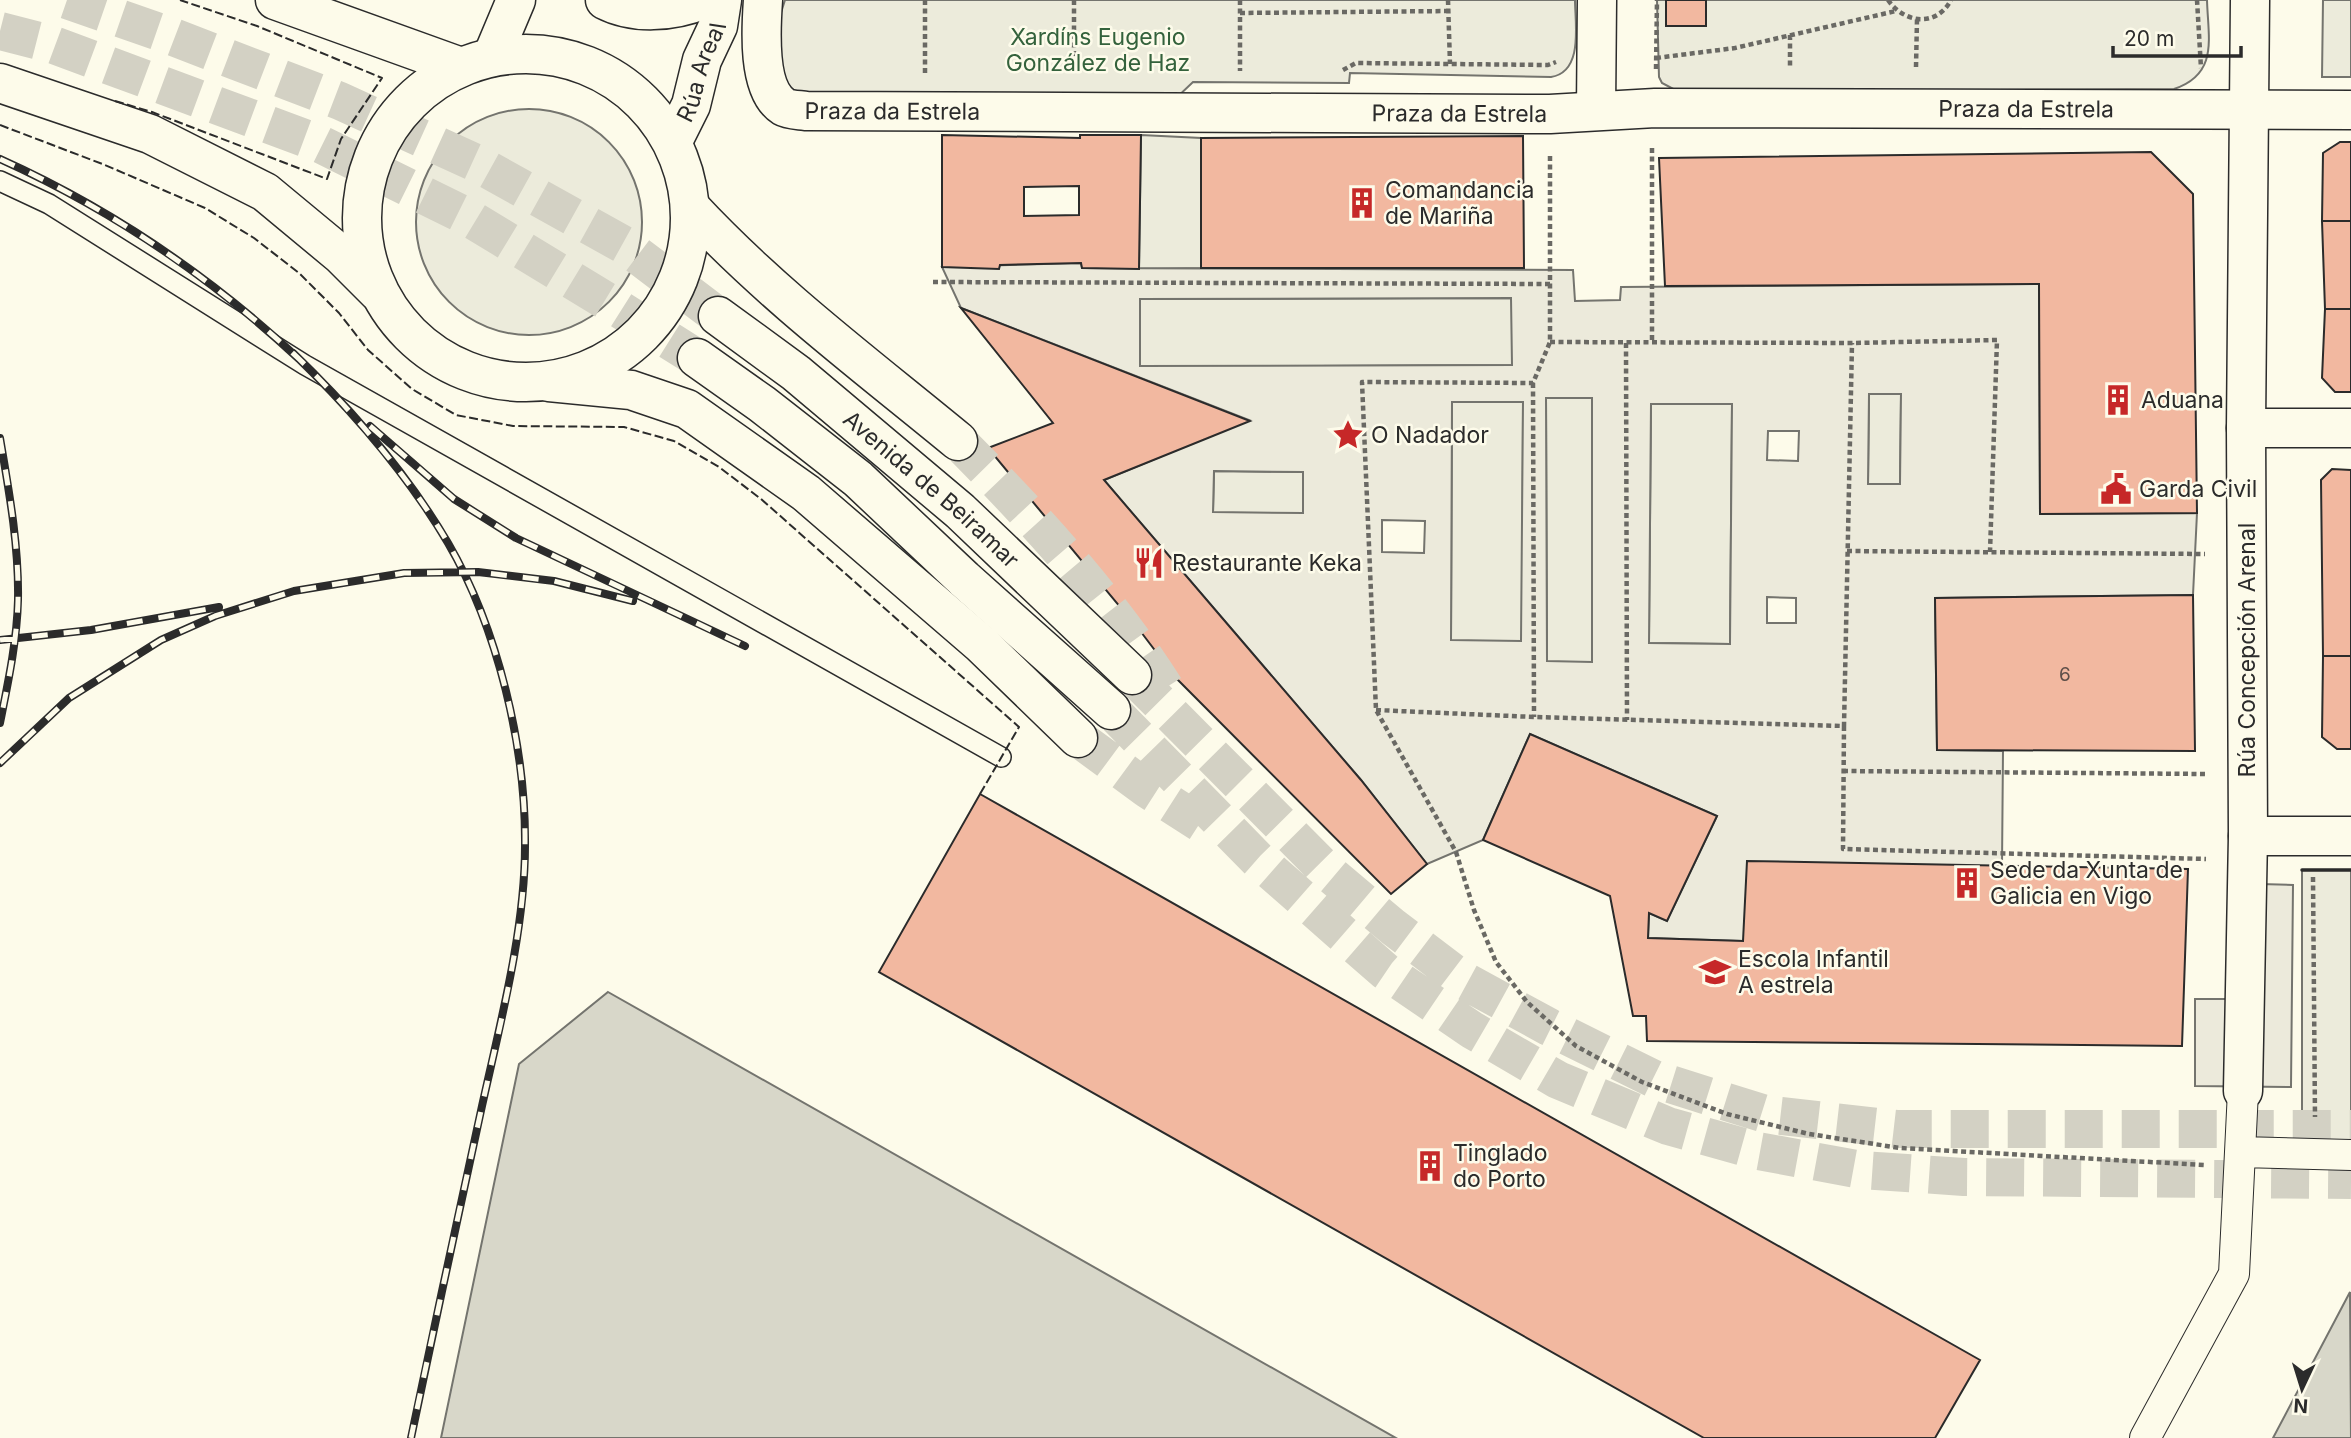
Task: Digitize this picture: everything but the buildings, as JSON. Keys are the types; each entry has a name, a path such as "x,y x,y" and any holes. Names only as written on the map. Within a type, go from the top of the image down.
{"street":[{"path":"275,0 477,62"},
{"path":"477,62 516,0"},
{"path":"605,0 649,11 687,6 702,0"},
{"name":"Rúa Areal","path":"673,141 691,105 702,60 718,26 722,0"},
{"name":"Praza da Estrela","path":"763,0 761,45 769,90 784,107 806,111 1550,114 1596,110 2351,110"},
{"path":"1596,110 1597,0"},
{"name":"Rúa Concepción Arenal","path":"2243,1091 2247,848 2246,428 2250,0"},
{"path":"378,292 362,241 364,187 382,137 416,95 477,62 545,55 596,69 640,99 673,141 686,173 691,208 687,256 669,302 638,340 596,368 549,382"},
{"path":"0,83 150,134 265,192 341,255 378,292 408,333 449,364 498,380 631,390 687,409 806,493 981,644 1078,738"},
{"path":"691,208 729,248 800,312 958,441"},
{"name":"Avenida de Beiramar","path":"718,316 796,373 960,511 1132,675"},
{"name":"Avenida de Beiramar","path":"697,359 762,404 858,479 1111,710"},
{"path":"2246,428 2351,428"},
{"path":"2247,848 2351,836"},
{"path":"2145,1438 2234,1274 2243,1091"},
{"path":"2240,1159 2351,1155"}],"lane":[{"path":"0,181 50,204 305,365 1001,757"}],"path":[{"path":"925,0 925,73"},
{"path":"1074,0 1074,72"},
{"path":"1240,0 1240,72"},
{"path":"1448,0 1450,64"},
{"path":"1888,0 1896,11 1916,19 1928,19 1939,14 1951,0"},
{"path":"2197,0 2202,68"},
{"path":"1240,13 1449,11"},
{"path":"1656,58 1735,48 1896,11"},
{"path":"1916,19 1916,71"},
{"path":"1790,35 1790,74"},
{"path":"1651,140 1652,343"},
{"path":"1534,717 1533,383 1550,342 1550,154"},
{"path":"933,282 1551,284"},
{"path":"1550,342 1852,344 1997,340 1990,552"},
{"path":"1626,343 1628,720"},
{"path":"1852,344 1843,849 2247,848"},
{"path":"1533,383 1362,382 1376,710 1456,852 1474,910 1496,962 1527,1002 1577,1046 1642,1082 1727,1114 1809,1134 1900,1148 2240,1159"},
{"path":"1847,551 2209,554"},
{"path":"1376,710 1844,726"},
{"path":"1843,771 2210,774"},
{"path":"2313,876 2315,1124"}],"green space":[{"name":"Xardíns Eugenio González de Haz","path":"785,0 1575,0 1576,33 1569,66 1562,73 1551,77 1350,73 1349,83 1193,82 1172,102 796,92 787,84 773,38"},
{"path":"1657,0 2207,0 2208,53 2198,74 2174,89 1679,92 1662,83 1659,77"},
{"path":"2323,0 2351,0 2351,77 2322,77"},
{"path":"529,109 551,111 582,122 609,142 629,169 640,200 640,244 629,275 609,302 582,322 551,333 529,335 507,333 476,322 449,302 429,275 418,244 416,222 418,200 429,169 449,142 476,122 507,111"},
{"path":"1141,135 1201,138 1201,268 1139,269"},
{"path":"1512,298 1512,365 1140,367 1140,299"},
{"path":"1869,394 1901,394 1900,484 1868,484"},
{"path":"1592,397 1593,662 1547,662 1546,398"},
{"path":"1452,401 1523,402 1522,641 1451,641"},
{"path":"1651,404 1732,404 1730,644 1649,643"},
{"path":"1214,471 1304,472 1304,513 1213,513"},
{"path":"2302,870 2351,870 2351,1145 2302,1145"}],"shaded area":[{"path":"1081,263 1082,268 1573,270 1575,301 1620,300 1621,287 2039,284 2040,514 2197,513 2193,595 1935,598 1937,750 2003,751 2002,866 1743,941 1648,938 1649,913 1667,921 1717,816 1530,734 1483,840 1427,864 1361,780 1104,480 1249,420 961,308 942,267","holes":["1511,298 1512,365 1140,366 1140,299","1869,394 1901,394 1900,484 1868,484","1546,398 1592,398 1592,662 1547,661","1452,402 1523,402 1521,641 1451,640","1651,404 1732,404 1730,644 1649,643","1768,431 1799,431 1798,461 1767,460","1214,471 1303,472 1303,513 1213,512","1382,520 1425,521 1424,553 1382,552","1767,597 1796,598 1796,623 1767,623"]},
{"path":"2260,884 2293,885 2291,1087 2195,1086 2195,999 2258,999"},
{"path":"608,992 1396,1438 441,1438 519,1064"},
{"path":"2350,1292 2351,1438 2273,1438"}],"tunnel":[{"path":"67,0 168,35 340,101 476,163 624,245 718,316"},
{"path":"0,31 51,44 318,143 466,216 697,358"},
{"path":"958,441 1070,561 1122,625 1168,693"},
{"path":"1132,675 1329,873 1393,927 1463,980 1549,1027 1654,1079 1765,1114 1896,1129 2351,1129"},
{"path":"1111,710 1257,859 1385,971 1472,1030 1558,1080 1668,1126 1758,1151 1862,1170 1964,1177 2351,1180"},
{"path":"1078,738 1147,789 1200,823"}],"railway":[{"path":"0,159 80,199 157,247 230,300 299,359"},
{"path":"293,353 377,443 415,492 448,543 466,577 495,651 506,690 520,769 525,846 516,944 411,1438"},
{"path":"370,426 454,499 516,538 745,646"},
{"path":"0,438 10,498 18,580 14,646 0,723"},
{"path":"0,763 69,698 161,640 215,616 294,591 404,573 478,572 554,581 633,601"},
{"path":"0,640 91,630 219,607"}],"fence":[{"path":"115,101 152,112 327,179 341,139 382,78 257,26 180,0"},
{"path":"0,125 105,165 205,208 254,238 299,273 339,313 368,350 412,389 456,415 513,426 624,427 674,441 719,467 761,499 1019,727 980,794"}],"wall":[{"path":"2302,870 2351,870"}],"place":[{"name":"Comandancia de Mariña","path":"1362,203"},
{"name":"Aduana","path":"2118,400"},
{"name":"O Nadador","path":"1348,435"},
{"name":"Garda Civil","path":"2116,489"},
{"name":"Restaurante Keka","path":"1149,563"},
{"name":"Sede da Xunta de Galicia en Vigo","path":"1967,883"},
{"name":"Escola Infantil A estrela","path":"1715,972"},
{"name":"Tinglado do Porto","path":"1430,1166"}]}
